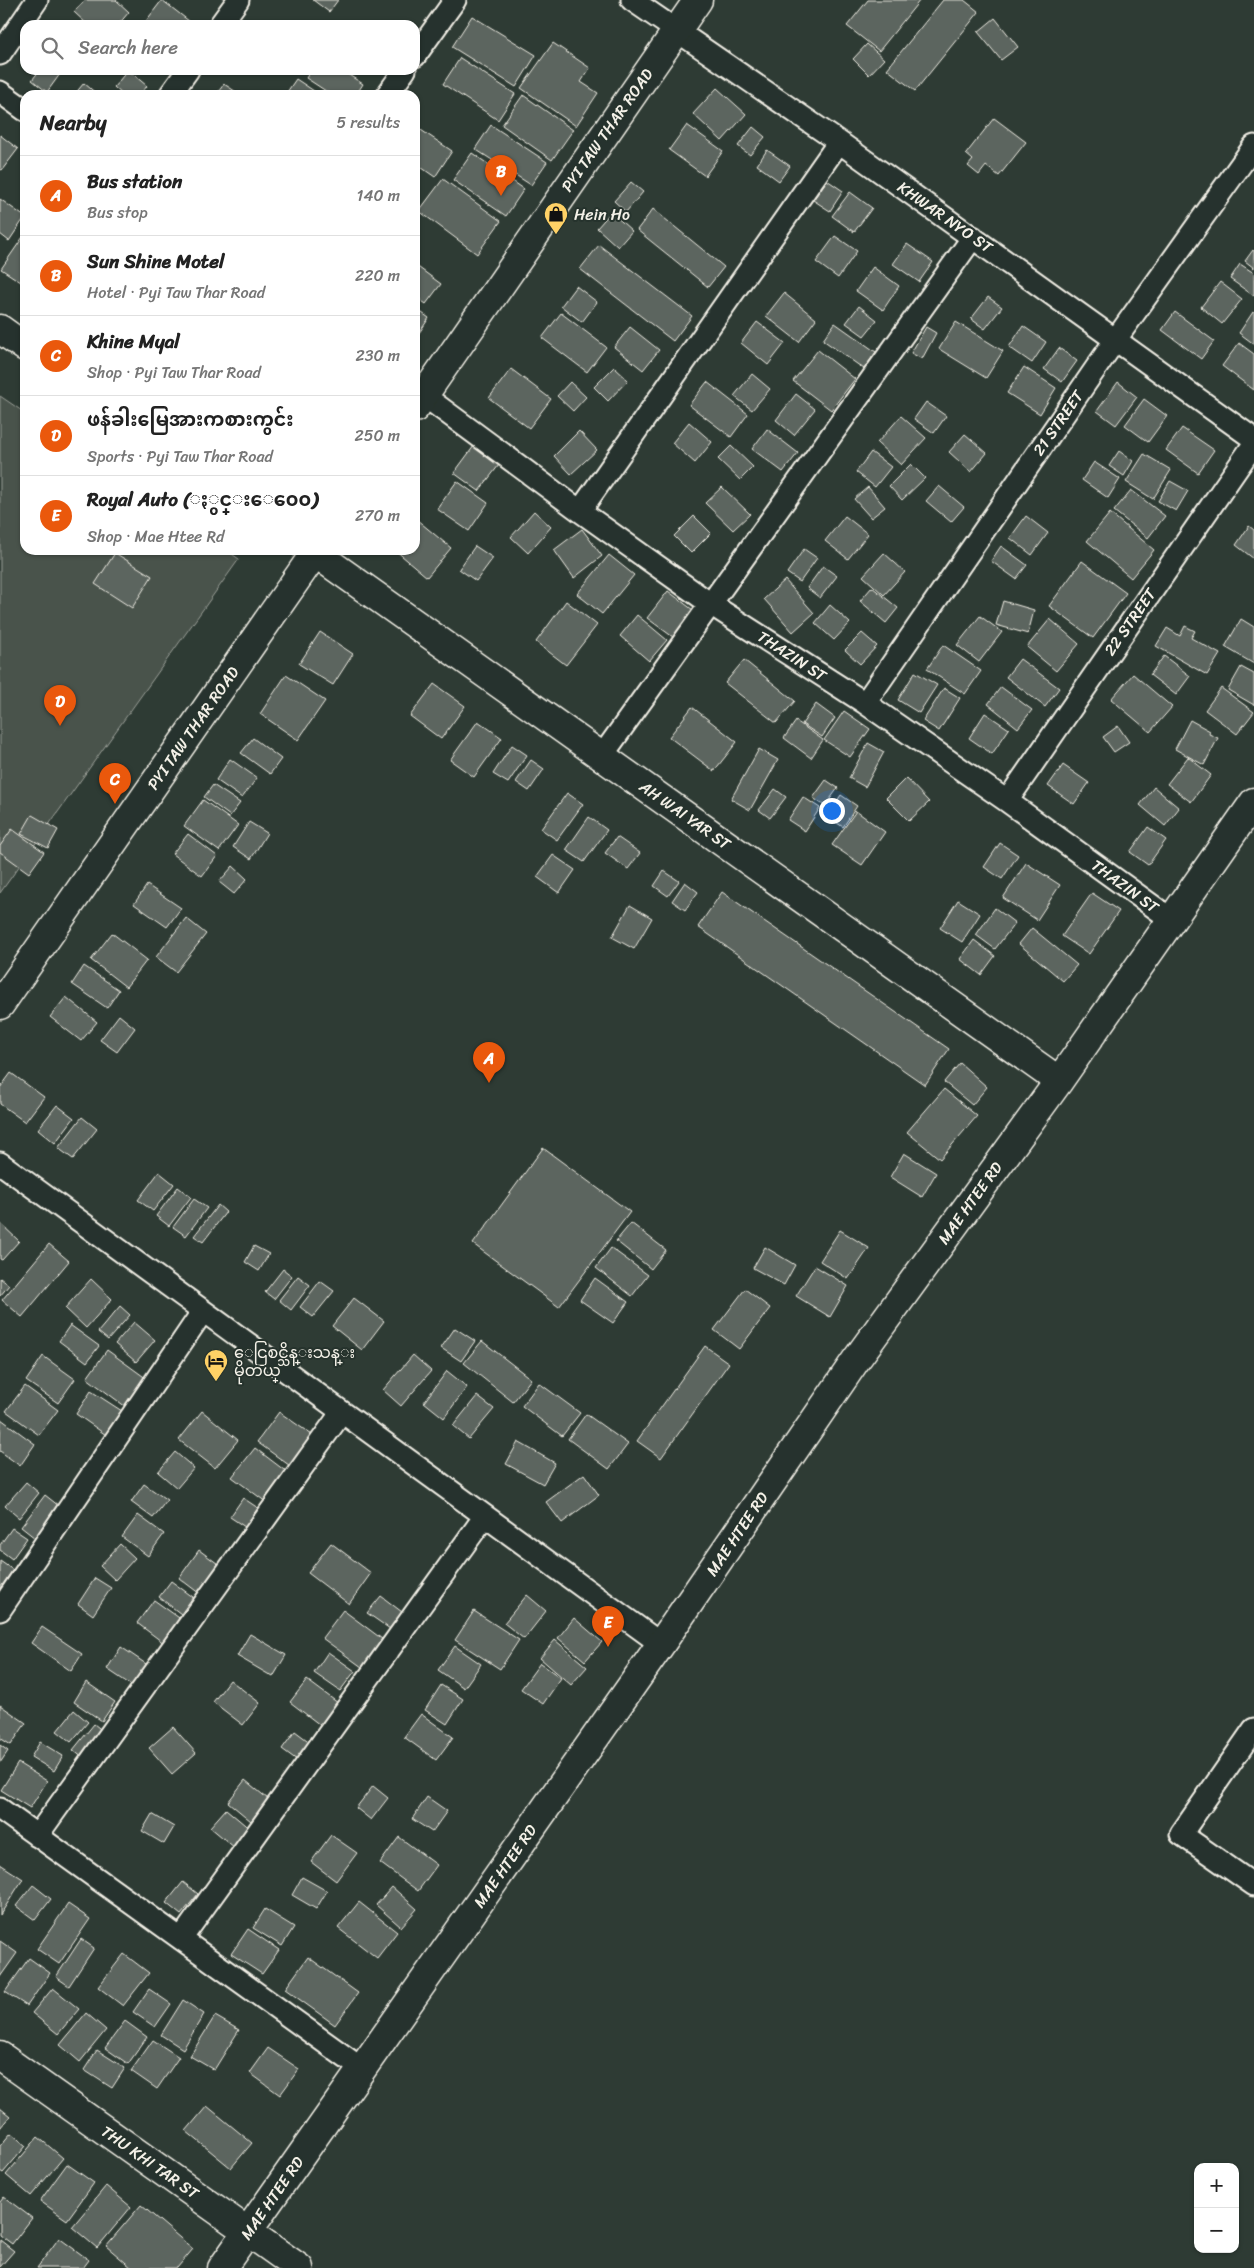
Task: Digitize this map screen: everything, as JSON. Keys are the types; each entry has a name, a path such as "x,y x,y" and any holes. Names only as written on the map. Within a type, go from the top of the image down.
{"street":[{"path":"23,20 37,0"},
{"path":"224,20 238,0"},
{"path":"420,49 455,0"},
{"name":"KHWAR NYO ST","path":"632,0 675,32 839,142 1254,438"},
{"name":"PYI TAW THAR ROAD","path":"420,394 698,0"},
{"path":"0,54 20,25"},
{"path":"174,90 184,75"},
{"path":"391,90 401,75"},
{"path":"0,92 20,106"},
{"path":"580,511 839,142"},
{"name":"21 STREET","path":"865,703 1116,339 1254,146"},
{"path":"602,756 712,605 973,237"},
{"path":"0,329 20,343"},
{"name":"THAZIN ST","path":"420,398 712,605 865,703 1007,801 1172,920"},
{"name":"22 STREET","path":"1007,801 1254,444"},
{"name":"PYI TAW THAR ROAD","path":"0,1005 312,555"},
{"name":"AH WAI YAR ST","path":"321,555 1059,1080"},
{"name":"MAE HTEE RD","path":"222,2268 662,1644 856,1360 1059,1080 1254,802"},
{"path":"0,1163 662,1644"},
{"path":"0,1610 203,1311"},
{"path":"38,1836 342,1412"},
{"path":"181,1939 485,1516"},
{"path":"1254,1729 1181,1834 1254,1885"},
{"path":"0,1809 362,2069"},
{"name":"THU KHI TAR ST","path":"0,2056 299,2268"}],"shaded area":[{"path":"0,396 20,410 20,555 233,555 239,559 0,893"}],"building":[{"path":"85,0 116,0 129,12 122,20 83,20 74,12"},
{"path":"162,0 188,20 147,20"},
{"path":"313,0 338,0 329,12"},
{"path":"868,0 920,0 879,51 847,26"},
{"path":"943,0 964,0 979,12 915,91 887,69"},
{"path":"472,16 536,55 516,87 452,47"},
{"path":"995,18 1018,47 1001,60 978,32"},
{"path":"553,43 590,68 581,82 598,93 576,126 521,88"},
{"path":"867,44 884,59 869,75 853,59"},
{"path":"460,58 515,94 498,120 443,84"},
{"path":"36,75 59,75 48,90 44,90 32,80"},
{"path":"124,75 134,75 147,86 144,90 117,90 114,87"},
{"path":"308,75 349,75 363,84 359,90 324,90 306,78"},
{"path":"296,79 312,90 288,90"},
{"path":"84,83 92,90 78,90"},
{"path":"224,84 233,90 220,90"},
{"path":"717,88 746,114 722,141 693,114"},
{"path":"523,95 573,130 552,160 502,125"},
{"path":"994,118 1026,142 999,176 986,166 979,175 968,166 973,160 966,154"},
{"path":"491,125 547,162 531,185 475,149"},
{"path":"687,125 723,151 705,176 669,150"},
{"path":"753,127 765,137 750,155 738,146"},
{"path":"420,129 452,151 435,177 420,166"},
{"path":"0,135 18,149 2,170 0,169"},
{"path":"767,150 790,166 779,181 757,165"},
{"path":"472,153 524,189 506,216 453,180"},
{"path":"443,179 501,221 477,254 420,212"},
{"path":"827,180 843,191 830,211 813,200"},
{"path":"631,182 643,192 626,212 614,201"},
{"path":"850,192 872,208 854,232 832,216"},
{"path":"0,199 20,213 20,224 9,241 0,234"},
{"path":"653,209 724,267 708,287 637,230"},
{"path":"611,212 632,231 618,247 597,228"},
{"path":"835,236 857,251 838,278 816,262"},
{"path":"20,241 20,281 1,269"},
{"path":"907,244 933,262 919,282 893,264"},
{"path":"599,245 692,316 673,341 580,269"},
{"path":"1254,251 1254,268 1245,261"},
{"path":"1240,264 1254,273 1254,296 1230,279"},
{"path":"873,267 899,286 883,310 856,291"},
{"path":"420,269 441,284 426,304 420,300"},
{"path":"1220,282 1242,299 1222,324 1201,307"},
{"path":"576,286 597,302 582,322 561,306"},
{"path":"784,293 816,319 799,342 766,316"},
{"path":"988,297 1002,307 985,329 971,319"},
{"path":"859,306 877,320 864,336 846,323"},
{"path":"420,312 429,318 420,332"},
{"path":"1175,312 1214,341 1201,359 1162,330"},
{"path":"561,313 606,347 587,372 542,338"},
{"path":"1254,313 1254,344 1239,333"},
{"path":"757,322 785,343 768,365 741,343"},
{"path":"956,322 1003,351 986,378 939,349"},
{"path":"835,323 876,352 864,369 823,340"},
{"path":"1023,326 1046,342 1032,363 1009,347"},
{"path":"630,327 659,350 643,370 614,347"},
{"path":"926,327 936,333 922,359 911,353"},
{"path":"1239,343 1254,354 1254,390 1222,366"},
{"path":"1059,348 1077,361 1062,382 1044,369"},
{"path":"818,350 855,379 831,410 793,381"},
{"path":"614,367 628,380 608,401 594,387"},
{"path":"1024,367 1056,388 1040,414 1007,393"},
{"path":"511,369 551,399 529,428 489,398"},
{"path":"752,374 770,389 752,410 734,396"},
{"path":"570,382 586,397 573,411 557,396"},
{"path":"707,382 748,414 731,437 689,405"},
{"path":"1118,382 1137,397 1116,425 1097,411"},
{"path":"796,394 815,409 794,435 776,420"},
{"path":"1144,399 1167,416 1148,442 1125,425"},
{"path":"926,402 946,416 934,433 914,419"},
{"path":"901,416 926,438 901,465 877,443"},
{"path":"689,422 712,442 695,463 672,443"},
{"path":"1182,428 1214,450 1198,473 1166,450"},
{"path":"767,429 798,453 783,472 752,449"},
{"path":"579,431 597,450 571,474 554,456"},
{"path":"965,434 987,453 971,472 949,452"},
{"path":"474,446 499,465 479,491 454,473"},
{"path":"731,446 753,467 740,480 718,459"},
{"path":"1119,451 1133,461 1124,476 1109,466"},
{"path":"871,452 891,467 875,487 856,472"},
{"path":"1144,454 1171,470 1153,499 1126,482"},
{"path":"1094,462 1120,479 1108,498 1082,480"},
{"path":"911,464 925,478 902,500 889,486"},
{"path":"457,481 488,503 469,531 437,509"},
{"path":"1170,481 1188,491 1176,511 1158,501"},
{"path":"939,486 964,507 951,522 926,501"},
{"path":"722,487 750,514 733,530 705,503"},
{"path":"868,487 885,507 871,518 854,499"},
{"path":"1131,490 1165,516 1148,538 1114,511"},
{"path":"534,511 551,527 528,553 511,537"},
{"path":"1110,513 1154,550 1131,578 1087,541"},
{"path":"694,516 711,533 691,553 674,536"},
{"path":"845,516 868,534 848,559 825,541"},
{"path":"1026,516 1048,533 1032,555 1010,538"},
{"path":"420,522 451,548 427,577 401,555 420,555"},
{"path":"1249,526 1254,530 1254,559 1236,545"},
{"path":"582,529 602,556 574,578 554,550"},
{"path":"475,546 493,558 476,581 459,569"},
{"path":"1001,546 1027,565 1016,579 991,561"},
{"path":"804,549 817,558 800,582 787,573"},
{"path":"884,553 905,572 884,595 863,576"},
{"path":"114,555 118,555 152,576 132,608 95,584"},
{"path":"609,555 634,575 602,614 577,594"},
{"path":"1082,561 1126,593 1093,638 1049,606"},
{"path":"823,566 837,576 820,598 807,588"},
{"path":"785,580 814,613 793,632 764,599"},
{"path":"872,587 898,608 886,623 860,601"},
{"path":"668,591 697,613 677,640 647,618"},
{"path":"566,601 597,625 566,665 536,642"},
{"path":"1003,601 1034,610 1028,634 996,625"},
{"path":"830,605 850,623 834,640 815,623"},
{"path":"637,615 667,640 649,661 620,636"},
{"path":"980,616 1002,632 979,662 957,645"},
{"path":"1050,619 1079,644 1056,671 1027,647"},
{"path":"1241,619 1254,627 1254,664 1225,647"},
{"path":"1185,626 1195,631 1191,638 1220,654 1207,675 1156,646 1167,628 1180,636"},
{"path":"320,632 353,654 333,685 299,664"},
{"path":"862,633 877,646 860,664 845,650"},
{"path":"943,645 981,671 965,694 927,669"},
{"path":"1164,656 1190,676 1176,695 1150,675"},
{"path":"1020,659 1059,688 1045,707 1006,677"},
{"path":"744,660 795,701 776,723 725,683"},
{"path":"1241,667 1254,674 1254,705 1228,690"},
{"path":"915,672 937,685 919,713 898,700"},
{"path":"1133,674 1172,707 1150,732 1111,699"},
{"path":"286,675 325,701 298,740 260,714"},
{"path":"434,684 465,706 441,739 410,716"},
{"path":"1001,687 1032,710 1018,728 988,704"},
{"path":"944,688 960,698 939,731 923,721"},
{"path":"1221,688 1254,712 1237,734 1205,710"},
{"path":"816,704 835,718 822,737 802,724"},
{"path":"692,707 737,742 714,771 669,737"},
{"path":"844,711 870,729 850,757 824,740"},
{"path":"985,713 1009,729 992,754 969,738"},
{"path":"1190,720 1210,731 1209,734 1218,738 1204,765 1175,749"},
{"path":"478,721 502,738 474,777 450,760"},
{"path":"796,721 823,740 811,758 784,738"},
{"path":"1118,726 1129,742 1114,752 1103,737"},
{"path":"253,738 281,759 270,774 241,753"},
{"path":"868,743 884,752 865,787 849,778"},
{"path":"512,745 527,755 508,783 493,774"},
{"path":"759,749 778,760 750,810 731,799"},
{"path":"1188,757 1211,775 1191,802 1167,784"},
{"path":"230,759 257,778 242,798 216,780"},
{"path":"531,760 544,769 529,791 516,782"},
{"path":"1063,765 1089,783 1074,804 1048,786"},
{"path":"906,778 929,802 909,821 886,798"},
{"path":"826,780 838,788 825,806 813,798"},
{"path":"213,785 240,803 230,816 204,797"},
{"path":"1154,787 1179,808 1165,826 1140,805"},
{"path":"775,789 786,797 770,818 759,810"},
{"path":"567,793 583,804 557,840 541,829"},
{"path":"841,795 857,806 843,827 827,816"},
{"path":"803,797 820,808 805,831 788,820"},
{"path":"203,800 238,825 219,851 184,826"},
{"path":"856,811 885,832 862,865 832,845"},
{"path":"32,815 58,830 48,848 21,834"},
{"path":"589,817 607,830 584,862 566,850"},
{"path":"249,822 267,833 251,859 233,847"},
{"path":"1148,827 1166,840 1148,865 1130,852"},
{"path":"12,829 44,852 29,873 0,852 0,846"},
{"path":"188,834 217,856 202,876 172,854"},
{"path":"617,837 640,853 628,869 605,853"},
{"path":"1000,843 1018,855 1002,879 984,867"},
{"path":"553,855 575,870 559,893 537,877"},
{"path":"1026,863 1060,885 1037,920 1003,898"},
{"path":"233,866 247,879 234,894 219,882"},
{"path":"664,871 679,881 668,896 654,886"},
{"path":"685,882 698,892 685,910 672,901"},
{"path":"147,885 181,908 167,927 134,904"},
{"path":"722,892 949,1049 925,1085 698,927"},
{"path":"1092,893 1119,911 1089,954 1062,936"},
{"path":"958,900 980,914 962,942 940,928"},
{"path":"630,905 652,918 634,949 612,937"},
{"path":"995,908 1015,923 995,949 976,935"},
{"path":"186,918 206,934 176,972 156,957"},
{"path":"1032,928 1077,965 1063,981 1019,944"},
{"path":"112,933 147,960 126,987 91,960"},
{"path":"974,940 995,956 981,975 960,959"},
{"path":"84,966 119,990 107,1008 72,984"},
{"path":"66,997 97,1022 81,1041 50,1017"},
{"path":"119,1015 135,1028 117,1052 100,1040"},
{"path":"960,1063 987,1087 972,1105 944,1082"},
{"path":"11,1073 44,1097 25,1122 0,1104 0,1088"},
{"path":"944,1089 977,1116 940,1159 907,1132"},
{"path":"57,1105 74,1118 55,1143 38,1129"},
{"path":"82,1117 97,1129 73,1159 58,1148"},
{"path":"543,1148 630,1212 559,1307 473,1244"},
{"path":"904,1153 936,1173 922,1197 890,1177"},
{"path":"159,1172 174,1184 153,1211 138,1200"},
{"path":"178,1187 191,1197 169,1226 156,1216"},
{"path":"194,1199 207,1208 186,1236 173,1227"},
{"path":"218,1205 226,1212 203,1242 194,1236"},
{"path":"0,1223 19,1241 2,1260 0,1259"},
{"path":"631,1223 666,1250 651,1269 616,1241"},
{"path":"840,1230 869,1248 848,1279 820,1261"},
{"path":"49,1244 69,1261 22,1317 2,1300"},
{"path":"254,1246 269,1254 259,1271 245,1262"},
{"path":"765,1247 795,1265 784,1285 753,1268"},
{"path":"611,1248 648,1275 632,1296 596,1268"},
{"path":"815,1266 848,1286 830,1317 796,1296"},
{"path":"283,1269 292,1276 274,1299 265,1292"},
{"path":"298,1276 310,1285 291,1310 279,1300"},
{"path":"0,1278 9,1285 0,1296"},
{"path":"595,1278 628,1302 613,1323 580,1300"},
{"path":"91,1279 112,1299 86,1328 65,1308"},
{"path":"320,1281 334,1291 313,1317 300,1307"},
{"path":"745,1289 770,1308 739,1349 714,1330"},
{"path":"354,1298 384,1321 362,1350 332,1326"},
{"path":"120,1306 130,1315 108,1340 98,1332"},
{"path":"134,1322 155,1340 136,1362 115,1344"},
{"path":"70,1325 99,1346 87,1362 59,1341"},
{"path":"455,1328 475,1341 461,1361 441,1348"},
{"path":"482,1341 531,1379 513,1402 464,1363"},
{"path":"705,1346 729,1363 661,1458 637,1441"},
{"path":"107,1350 147,1379 126,1407 87,1378"},
{"path":"413,1355 431,1371 401,1406 383,1390"},
{"path":"43,1356 75,1379 58,1403 26,1381"},
{"path":"447,1371 467,1387 444,1418 424,1402"},
{"path":"539,1383 580,1413 562,1436 522,1406"},
{"path":"25,1386 58,1410 39,1435 6,1411"},
{"path":"91,1391 125,1413 109,1437 76,1414"},
{"path":"477,1396 494,1409 469,1439 453,1426"},
{"path":"202,1411 238,1440 215,1468 179,1440"},
{"path":"279,1412 315,1437 293,1468 257,1442"},
{"path":"586,1414 628,1444 609,1469 568,1439"},
{"path":"1,1419 35,1444 20,1466 0,1451"},
{"path":"518,1442 555,1463 543,1484 506,1464"},
{"path":"255,1448 288,1473 266,1502 232,1477"},
{"path":"175,1452 194,1468 177,1488 158,1472"},
{"path":"584,1474 599,1495 562,1523 546,1502"},
{"path":"26,1482 39,1493 19,1518 5,1506"},
{"path":"144,1484 167,1500 153,1518 131,1502"},
{"path":"45,1495 59,1506 35,1538 21,1527"},
{"path":"243,1498 258,1508 245,1527 230,1517"},
{"path":"138,1515 164,1534 148,1556 122,1537"},
{"path":"12,1528 27,1538 12,1559 0,1550 0,1545"},
{"path":"331,1543 371,1573 349,1604 308,1573"},
{"path":"120,1544 135,1558 115,1580 100,1566"},
{"path":"199,1550 225,1569 204,1597 179,1578"},
{"path":"0,1561 13,1570 0,1589"},
{"path":"95,1578 111,1588 93,1615 78,1604"},
{"path":"171,1581 193,1597 181,1614 159,1597"},
{"path":"527,1595 546,1611 524,1639 504,1623"},
{"path":"381,1596 402,1612 390,1629 367,1613"},
{"path":"154,1600 182,1620 165,1644 137,1623"},
{"path":"343,1610 386,1642 366,1670 322,1638"},
{"path":"474,1611 519,1640 500,1669 455,1640"},
{"path":"574,1618 602,1642 585,1661 558,1638"},
{"path":"42,1627 82,1654 71,1671 31,1643"},
{"path":"250,1634 286,1655 273,1677 237,1656"},
{"path":"555,1640 587,1667 571,1685 540,1658"},
{"path":"455,1646 481,1664 464,1688 438,1670"},
{"path":"121,1647 149,1666 134,1687 107,1669"},
{"path":"328,1652 355,1671 340,1691 314,1673"},
{"path":"540,1663 561,1678 543,1704 521,1689"},
{"path":"230,1680 260,1703 243,1725 213,1702"},
{"path":"307,1680 338,1703 320,1725 290,1702"},
{"path":"86,1682 115,1702 102,1721 74,1702"},
{"path":"441,1685 463,1699 447,1724 425,1710"},
{"path":"0,1705 26,1723 11,1745 0,1738"},
{"path":"74,1710 88,1722 71,1742 57,1731"},
{"path":"421,1714 453,1737 436,1760 404,1737"},
{"path":"94,1724 109,1736 88,1762 73,1750"},
{"path":"173,1727 196,1753 172,1774 149,1748"},
{"path":"295,1731 315,1746 301,1763 282,1749"},
{"path":"40,1742 63,1756 54,1771 31,1757"},
{"path":"0,1745 8,1751 0,1763"},
{"path":"18,1763 47,1781 30,1808 1,1790"},
{"path":"245,1780 268,1799 251,1821 228,1802"},
{"path":"373,1786 388,1798 371,1820 356,1808"},
{"path":"427,1797 447,1811 432,1832 412,1819"},
{"path":"226,1809 251,1830 235,1848 210,1827"},
{"path":"152,1814 174,1827 164,1844 142,1831"},
{"path":"331,1835 357,1853 336,1881 311,1862"},
{"path":"399,1837 437,1865 418,1891 380,1863"},
{"path":"0,1864 23,1879 0,1915"},
{"path":"302,1877 327,1891 316,1909 292,1895"},
{"path":"183,1882 198,1894 181,1915 166,1903"},
{"path":"33,1885 51,1899 35,1920 16,1906"},
{"path":"392,1887 417,1909 401,1927 376,1905"},
{"path":"359,1902 397,1932 377,1958 338,1928"},
{"path":"68,1904 90,1919 59,1964 37,1949"},
{"path":"265,1909 294,1927 282,1946 253,1928"},
{"path":"248,1929 279,1950 262,1974 231,1954"},
{"path":"81,1939 94,1948 69,1986 56,1977"},
{"path":"0,1941 17,1953 0,1977"},
{"path":"124,1954 149,1973 123,2006 98,1987"},
{"path":"308,1957 358,1993 335,2025 285,1989"},
{"path":"29,1958 50,1973 27,2006 5,1992"},
{"path":"53,1988 79,2009 58,2034 32,2013"},
{"path":"149,1989 171,2004 155,2027 133,2012"},
{"path":"183,2000 204,2014 183,2049 161,2035"},
{"path":"86,2013 106,2030 80,2062 60,2045"},
{"path":"215,2016 239,2030 214,2070 190,2056"},
{"path":"125,2021 147,2037 128,2064 105,2048"},
{"path":"153,2040 179,2057 157,2089 131,2071"},
{"path":"268,2048 299,2069 280,2095 250,2073"},
{"path":"97,2050 125,2068 112,2088 84,2070"},
{"path":"207,2106 252,2143 231,2168 186,2131"},
{"path":"0,2108 10,2116 0,2128"},
{"path":"11,2133 26,2146 3,2173 0,2171 0,2146"},
{"path":"38,2137 63,2158 31,2196 6,2175"},
{"path":"67,2164 94,2183 67,2220 40,2201"},
{"path":"106,2186 131,2207 97,2248 72,2227"},
{"path":"4,2197 32,2218 12,2244 0,2235 0,2202"},
{"path":"141,2205 193,2249 177,2268 132,2268 106,2246"},
{"path":"59,2238 89,2260 83,2268 37,2268"},
{"path":"0,2240 14,2251 0,2267"}],"place":[{"name":"Sun Shine Motel","path":"501,196"},
{"name":"Hein Ho","path":"556,235"},
{"name":"ဖန်ခါးမြေအားကစားကွင်း","path":"60,726"},
{"name":"Khine Myal","path":"115,804"},
{"name":"Bus station","path":"489,1083"},
{"name":"ေငြစင္သိန္းသန္း မိုတယ္","path":"216,1382"},
{"name":"Royal Auto (ႏွင္းေ၀ေ၀)","path":"608,1647"}]}
